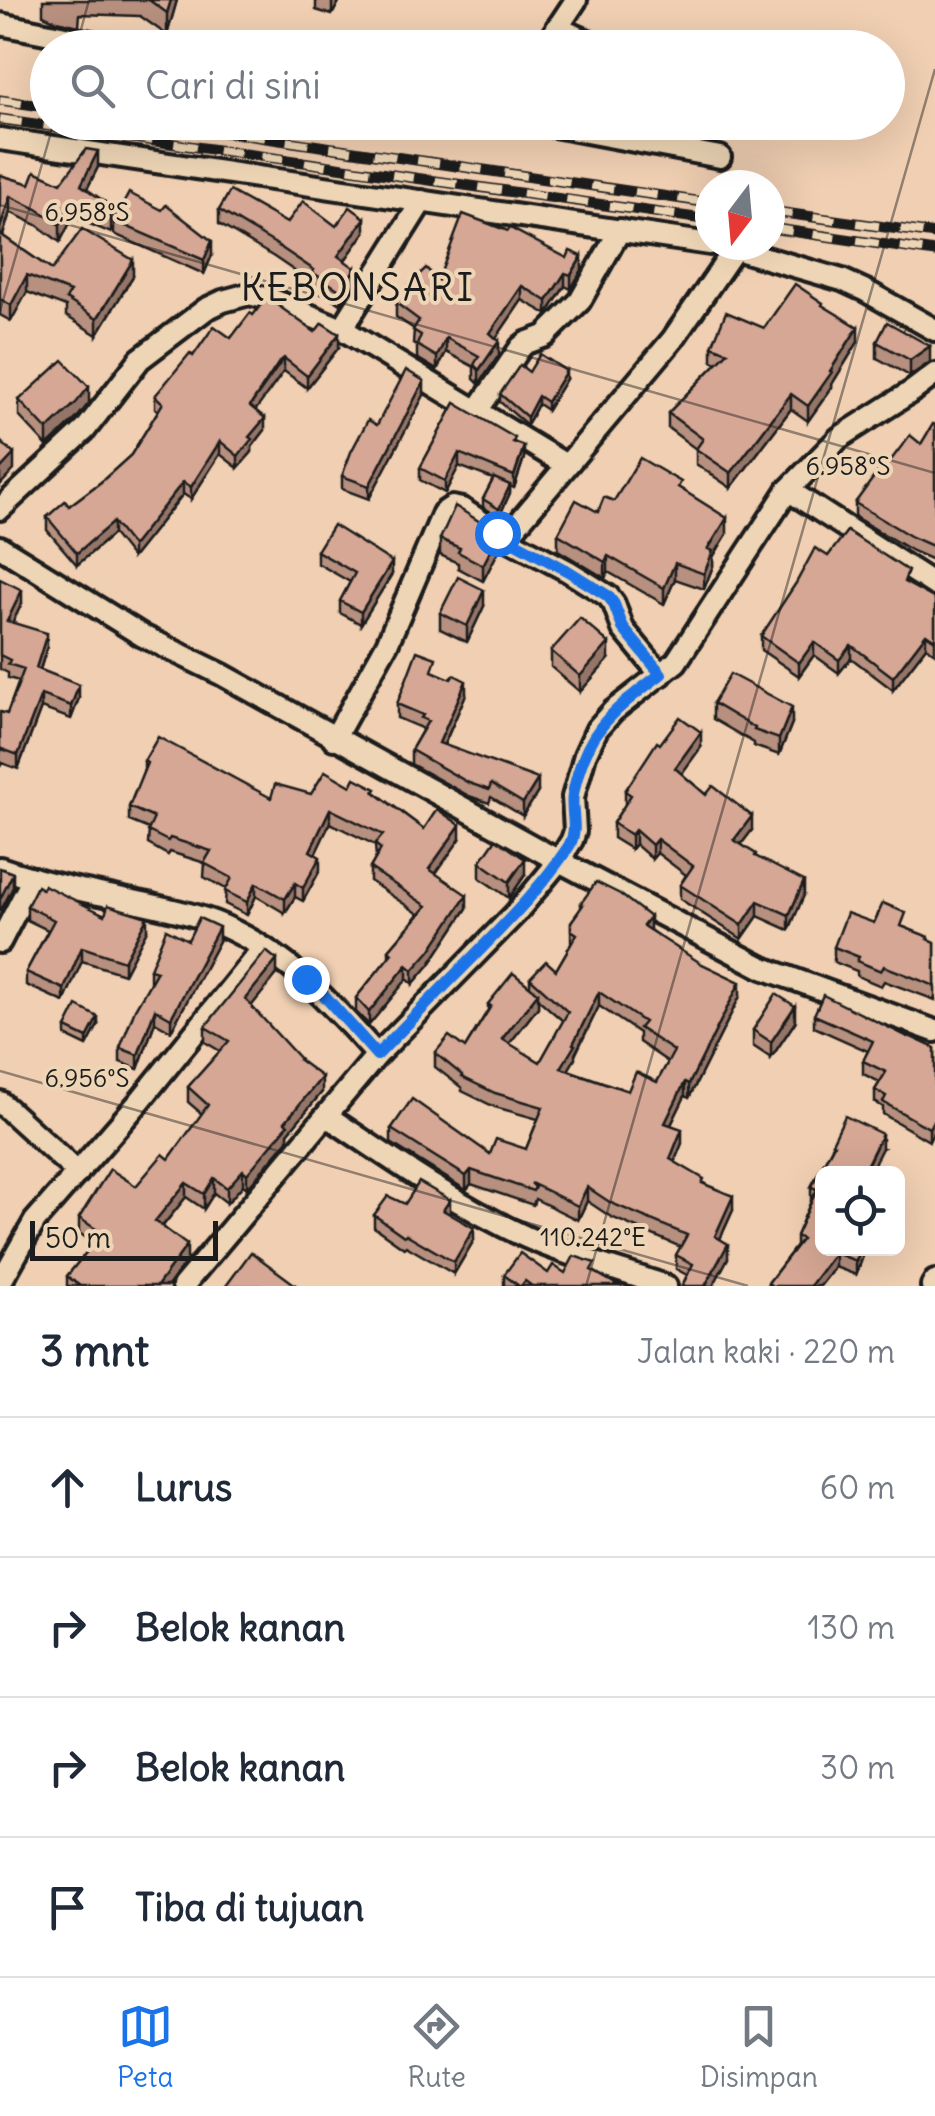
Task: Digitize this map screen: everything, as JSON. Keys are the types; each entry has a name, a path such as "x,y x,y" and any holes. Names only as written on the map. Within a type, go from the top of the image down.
{"street":[{"path":"562,30 557,28 576,0"},
{"path":"0,24 30,30"},
{"path":"0,138 695,242"},
{"path":"629,140 720,157"},
{"path":"342,329 422,201"},
{"path":"477,412 521,347 545,336 580,301 620,230"},
{"path":"506,538 673,339 720,260"},
{"path":"775,260 842,280 935,330"},
{"path":"0,510 101,413 140,359 206,310 249,294 274,300 342,329 566,465"},
{"path":"183,1286 377,1055 516,913 559,860 575,831 572,797 597,730 613,711 676,662 788,490 839,438 935,374"},
{"path":"788,490 935,585"},
{"path":"334,738 387,644 443,513 452,507 462,509 608,596 623,628 661,674"},
{"path":"0,547 143,636 221,674 763,968 935,1031"},
{"path":"0,868 197,917 233,930 288,964 322,993 377,1055"},
{"path":"0,942 34,878"},
{"path":"0,1283 35,1221 139,1102 263,948"},
{"path":"0,1102 78,1172"},
{"path":"327,1116 445,1195 506,1227 553,1248 666,1286"}],"building":[{"path":"149,0 171,0 167,13"},
{"path":"86,149 98,151 81,185 115,209 111,217 73,200 60,225 10,196 0,228 0,175 30,184 35,171 61,183"},
{"path":"230,191 287,223 303,201 336,226 350,207 365,218 338,256 355,268 341,291 219,210"},
{"path":"129,193 162,210 166,205 212,241 204,260 114,221"},
{"path":"463,214 508,231 510,228 567,258 570,251 582,256 547,301 522,286 490,333 499,341 479,370 474,365 479,356 446,338 437,357 417,345 421,335 413,330 419,320 396,303 426,268 438,280"},
{"path":"82,229 133,260 97,319 66,299 70,292 27,275 11,305 0,299 0,234 52,270"},
{"path":"795,284 858,327 808,406 791,394 731,473 696,449 703,439 668,413 728,352 712,346 726,312 764,328"},
{"path":"265,300 315,332 322,323 339,334 307,376 284,358 279,362 250,406 265,418 249,437 252,439 238,456 220,441 191,487 183,482 132,546 113,522 77,553 47,517 65,501 69,506 131,455 163,403 155,396 190,353 193,356 214,326 231,338"},
{"path":"887,322 930,346 910,360 877,342"},
{"path":"540,354 566,371 547,402 538,396 527,417 500,394 520,365 529,372"},
{"path":"63,360 89,387 47,430 19,400"},
{"path":"406,370 424,381 369,486 342,476 368,420 377,425"},
{"path":"455,403 524,446 514,476 459,453 445,481 420,468"},
{"path":"933,424 935,547 855,503 910,435 921,444"},
{"path":"0,441 14,454 0,469"},
{"path":"640,458 681,482 678,487 727,518 708,549 713,551 704,574 675,563 664,588 608,556 605,562 558,534 576,500 598,512 604,497 614,501"},
{"path":"494,478 510,485 499,509 483,499"},
{"path":"455,506 499,534 483,565 440,539"},
{"path":"333,525 392,562 361,612 340,601 355,573 317,551"},
{"path":"847,531 908,571 904,582 935,599 935,640 926,634 893,677 851,645 839,660 814,642 799,663 761,636 815,548 828,556"},
{"path":"458,577 484,590 467,626 440,613"},
{"path":"0,579 22,590 7,621 47,633 36,668 79,685 71,706 41,695 18,755 2,749 0,753 0,712 7,714 24,669 8,664 10,660 0,655"},
{"path":"580,618 609,643 580,676 551,651"},
{"path":"417,651 436,658 432,671 466,681 439,743 538,779 523,803 491,784 489,790 469,783 411,750 428,721 397,704"},
{"path":"730,674 792,707 779,739 754,730 713,703"},
{"path":"680,717 701,732 675,768 706,795 713,786 752,816 734,840 755,856 804,881 789,915 758,901 742,925 680,885 693,866 657,839 652,845 635,830 631,835 613,823 631,795 625,791 657,742 660,744"},
{"path":"158,737 271,798 275,784 311,794 325,771 351,786 355,778 376,789 374,792 424,829 437,809 460,825 429,869 467,895 430,951 413,970 407,965 369,1012 356,998 392,953 389,950 427,906 370,868 381,849 375,844 383,835 330,809 310,851 320,857 303,888 295,883 285,899 256,883 247,902 225,891 232,878 204,863 211,851 170,838 168,841 148,831 154,818 129,807 147,763 144,761"},
{"path":"496,839 525,859 509,882 480,862"},
{"path":"0,868 13,873 0,899"},
{"path":"596,882 650,917 643,926 702,964 740,982 665,1123 682,1129 670,1159 704,1179 702,1183 733,1196 715,1236 728,1244 705,1286 682,1286 693,1264 676,1255 687,1235 611,1203 587,1187 578,1206 531,1183 533,1191 471,1170 466,1176 391,1129 412,1099 490,1154 496,1139 526,1149 543,1107 495,1093 462,1077 435,1053 449,1036 465,1048 491,1006 488,1004 513,973 538,993 502,1039 540,1062 568,1012 530,978 546,961 556,970 577,934 571,930 571,922","holes":["599,992 644,1022 639,1028 674,1051 657,1082 636,1072 628,1091 561,1068"]},
{"path":"44,885 105,915 108,905 147,917 124,961 82,947 64,989 26,972 54,920 27,906 37,886 42,889"},
{"path":"883,903 906,913 901,926 935,942 935,986 884,966 881,971 834,947 847,913 874,923"},
{"path":"199,918 219,927 171,1018 155,1009 138,1055 120,1048 135,1009 157,971 150,969 166,929 188,940"},
{"path":"266,951 277,960 245,999 299,1060 322,1077 247,1174 243,1170 227,1188 214,1178 204,1194 186,1183 155,1221 187,1245 157,1286 80,1286 67,1276 102,1233 79,1218 110,1169 136,1186 163,1154 169,1159 208,1105 188,1087 229,1041 205,1027"},
{"path":"776,994 795,1006 771,1042 753,1030"},
{"path":"823,995 935,1048 935,1117 929,1128 883,1102 886,1096 875,1090 886,1072 863,1061 873,1041 814,1015"},
{"path":"77,1006 98,1017 87,1038 66,1028"},
{"path":"845,1116 882,1134 866,1166 822,1166"},
{"path":"419,1182 450,1200 443,1210 474,1228 454,1262 374,1215 388,1196 405,1204"},
{"path":"815,1193 815,1256 833,1256 810,1286 772,1286 768,1283 802,1239 796,1236"},
{"path":"251,1252 297,1286 226,1286"},
{"path":"520,1253 548,1273 553,1265 565,1273 574,1256 595,1263 591,1270 619,1286 532,1286 525,1281 519,1286 504,1275"}],"railway":[{"path":"0,100 30,104"},
{"path":"0,119 30,123"},
{"path":"148,140 695,218"},
{"path":"279,140 695,201"},
{"path":"785,213 935,234"},
{"path":"785,230 935,252"}],"district":[{"name":"KEBONSARI","path":"358,287"}],"route":[{"path":"306,979 377,1055 516,913 559,860 575,831 572,797 597,730 613,711 661,674 623,628 608,596 497,533"}]}
